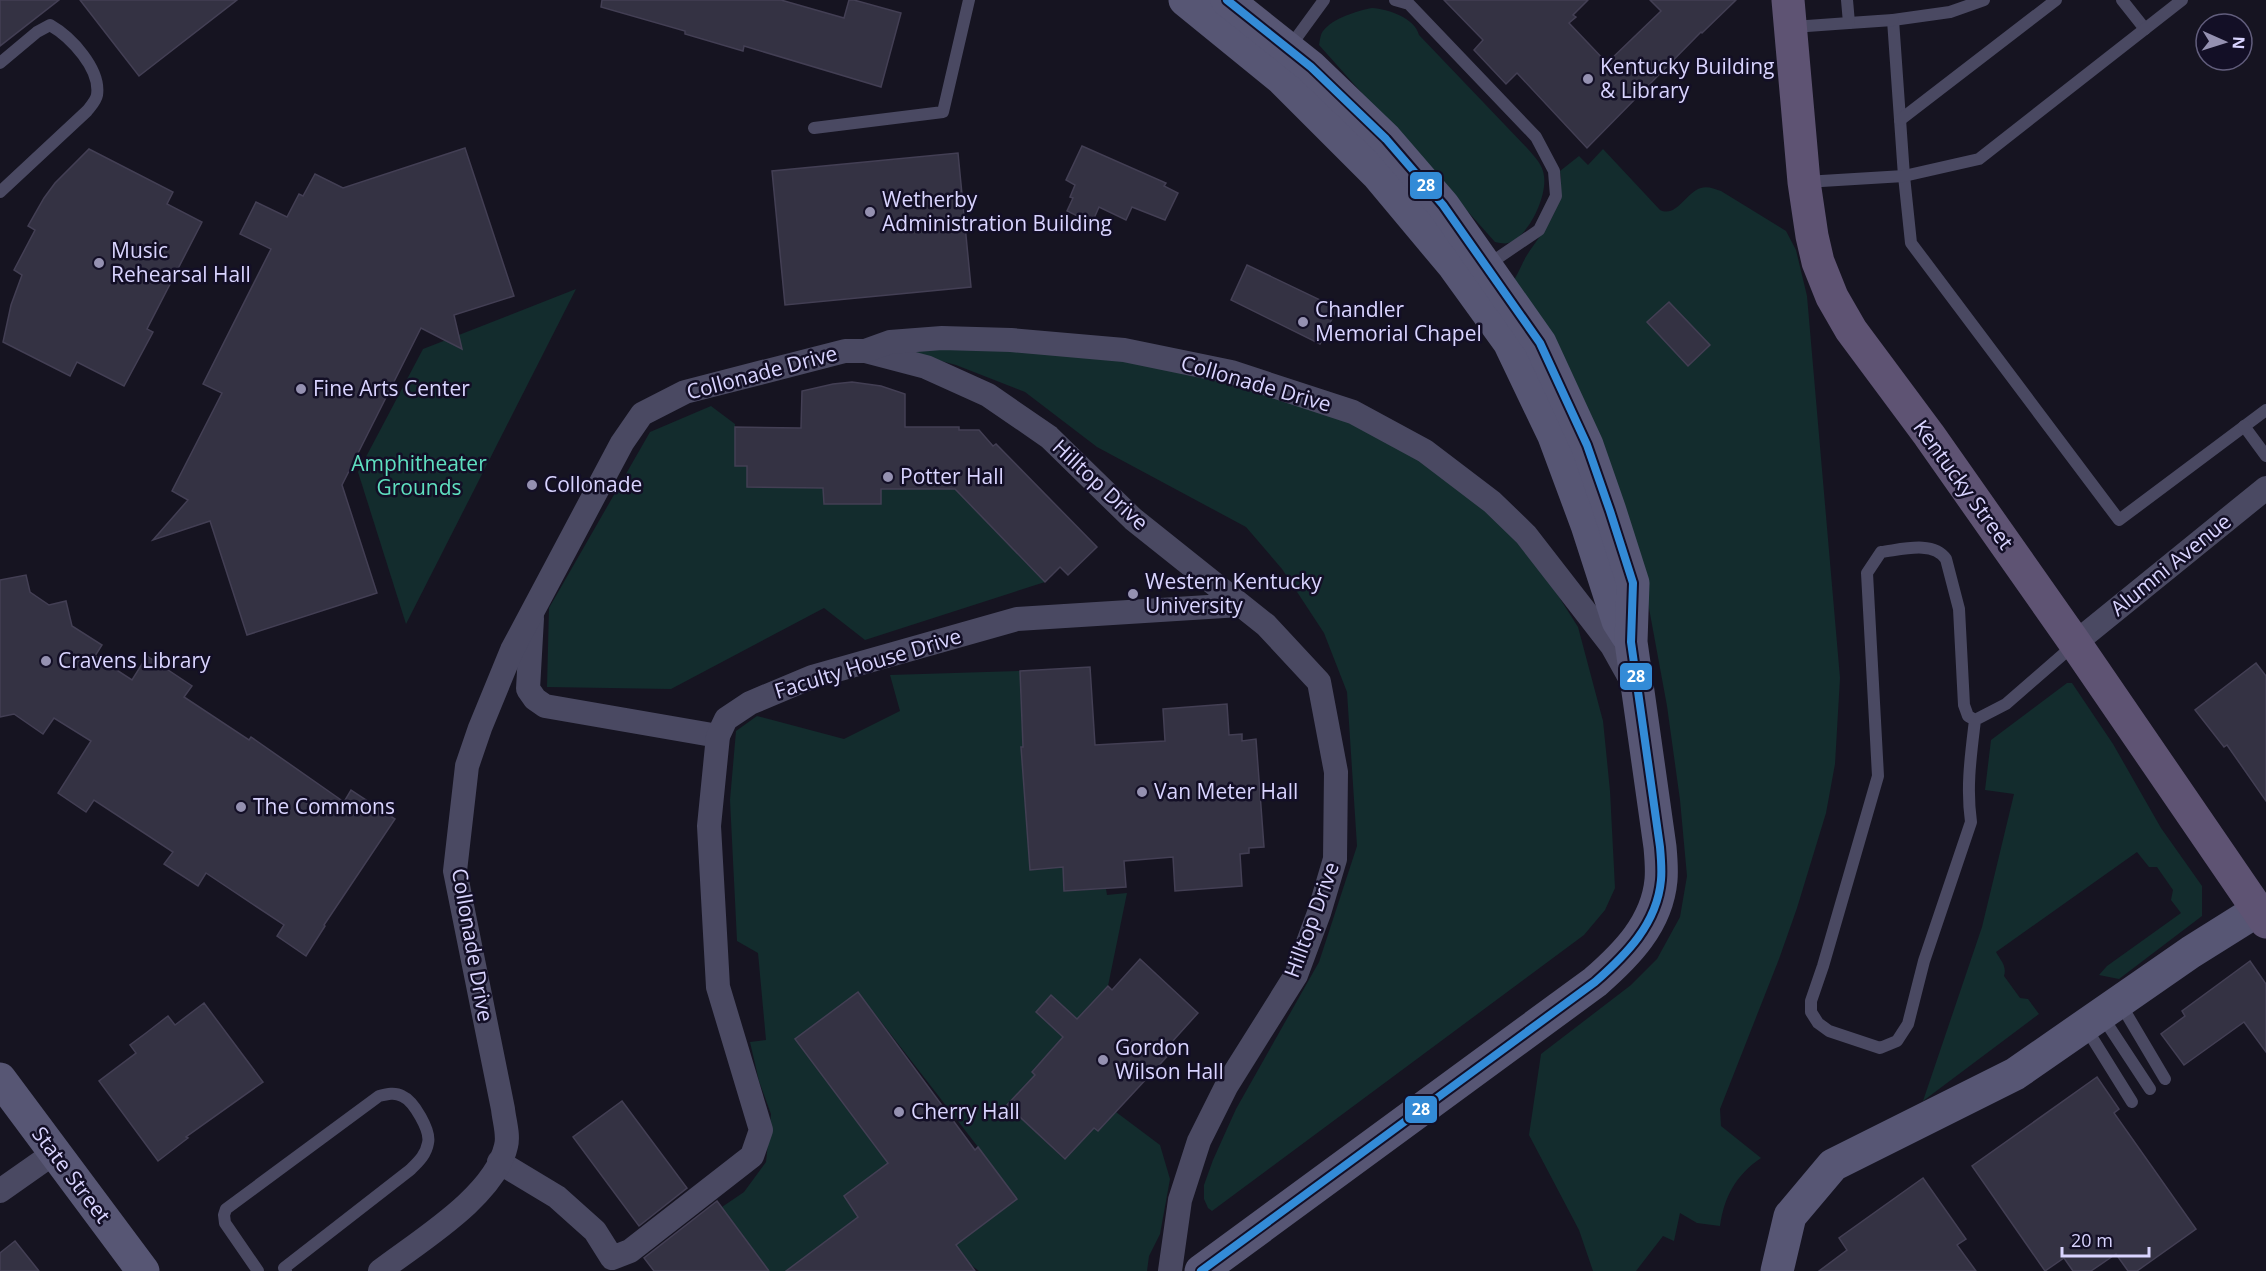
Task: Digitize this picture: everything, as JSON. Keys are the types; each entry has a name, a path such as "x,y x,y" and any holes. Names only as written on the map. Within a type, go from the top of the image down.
{"main road":[{"name":"Kentucky Street","path":"1789,13 1803,182 1818,262 1832,297 1851,330 1929,435 2075,643 2262,916"}],"street":[{"path":"1185,0 1280,60"},
{"path":"1201,1271 1578,995 1625,956 1652,916 1661,881 1660,847 1631,642 1618,621 1587,525 1554,436 1509,342 1475,273 1377,174 1227,0"},
{"name":"Collonade Drive","path":"380,1271 457,1212 491,1179 506,1145 505,1123 455,871 467,766 480,728 512,650 622,442 642,414 685,392 844,351 865,351 890,342 942,338 1011,340 1124,350 1231,372 1353,412 1425,452 1492,502 1526,536 1612,646 1640,695"},
{"name":"Hilltop Drive","path":"865,351 926,368 988,395 1049,437 1133,519 1266,625 1319,682 1336,772 1335,859 1319,913 1296,975 1227,1085 1199,1141 1180,1200 1170,1271"},
{"name":"Alumni Avenue","path":"2075,643 2266,488"},
{"name":"Faculty House Drive","path":"718,736 726,719 750,703 812,677 1017,619 1240,605"},
{"path":"499,1162 557,1197 595,1231 615,1265 752,1156 761,1130 718,987 709,826 718,736 545,706 535,699 528,689 532,611"},
{"path":"1777,1271 1790,1216 1833,1165 2015,1074 2191,952 2262,916"},
{"name":"State Street","path":"0,1079 143,1271"},
{"path":"0,1191 54,1153"}],"lane":[{"path":"814,128 943,112 969,0"},
{"path":"1280,60 1323,1 1337,0"},
{"path":"1395,0 1409,4 1536,137 1554,171 1556,196 1539,230 1475,273"},
{"path":"1847,0 1849,23"},
{"path":"1789,13 1849,23 1950,12 1984,0"},
{"path":"1900,120 2056,0"},
{"path":"2122,0 2145,28"},
{"path":"1803,182 1904,176 1979,159 2182,0"},
{"path":"1893,20 1911,243 2119,520 2266,410"},
{"path":"0,63 38,32 50,26 61,32 86,61 96,80 97,97 87,111 0,192"},
{"path":"2244,426 2266,456"},
{"path":"1928,548 1942,553 1946,559 1959,609 1964,705 1968,716 1975,720 1969,773 1968,802 1971,822 1924,961 1908,1024 1897,1041 1880,1048 1829,1031 1818,1023 1811,1012 1810,1001 1823,966 1878,776 1867,573 1881,552 1928,548"},
{"path":"1975,720 2006,704 2075,643"},
{"path":"2102,1015 2164,1078"},
{"path":"2102,1015 2150,1089"},
{"path":"2102,1015 2132,1102"},
{"path":"258,1271 225,1223 226,1209 379,1096 401,1095 409,1100 429,1132 428,1144 423,1156 410,1170 283,1270"}],"green space":[{"path":"1372,8 1393,12 1407,19 1419,35 1536,158 1543,172 1543,193 1531,222 1513,241 1495,242 1319,45 1322,33 1327,26 1353,13"},
{"path":"1603,149 1660,210 1666,212 1676,208 1701,188 1721,191 1786,231 1796,250 1807,296 1840,678 1835,764 1826,813 1779,959 1720,1109 1721,1126 1761,1158 1738,1179 1728,1196 1720,1226 1697,1223 1680,1213 1674,1241 1663,1236 1636,1271 1593,1271 1579,1230 1529,1135 1541,1054 1631,985 1657,959 1680,917 1687,876 1680,800 1667,706 1646,592 1514,280 1557,206 1561,184 1560,171 1579,156 1588,165"},
{"name":"Amphitheater Grounds","path":"576,289 406,624 358,472 423,349"},
{"path":"893,348 1013,348 1153,363 1330,413 1427,461 1521,537 1578,627 1603,721 1610,791 1615,888 1605,910 1584,935 1212,1211 1204,1199 1204,1185 1213,1160 1236,1109 1319,962 1357,846 1347,692 1324,633 1282,569 1246,527 1097,447 1025,392 956,365"},
{"path":"711,406 735,424 735,466 747,466 747,487 823,488 824,504 881,503 881,489 955,489 1045,582 865,640 824,608 671,689 547,687 549,608 650,432"},
{"path":"1020,671 1023,747 1021,748 1030,869 1063,867 1065,891 1106,889 1107,895 1127,893 1108,986 1077,1019 1051,995 1036,1012 1063,1037 1032,1071 1035,1075 1007,1105 1064,1159 1094,1128 1098,1131 1116,1112 1160,1145 1170,1179 1160,1234 1149,1256 1147,1271 979,1271 971,1265 956,1245 978,1147 858,992 796,1039 888,1163 844,1196 859,1216 786,1271 769,1271 722,1207 744,1192 766,1162 771,1114 759,1081 750,1042 766,1040 758,953 737,941 730,800 736,731 757,716 844,739 900,711 890,675"},
{"path":"2067,683 2072,683 2113,744 2161,828 2202,886 2202,916 2119,979 2099,975 2107,966 2181,913 2171,900 2173,890 2157,867 2149,867 2137,852 1996,952 2004,966 2004,976 2020,998 2028,999 2039,1014 1923,1101 1982,927 2014,794 1985,790 1991,740"}],"building":[{"path":"0,0 59,0 0,46"},
{"path":"80,0 237,0 139,76"},
{"path":"602,0 781,0 844,18 849,0 854,0 901,13 881,87 744,46 743,51 685,34 685,31 601,7"},
{"name":"Kentucky Building & Library","path":"1444,0 1588,0 1573,15 1576,17 1569,23 1607,63 1661,11 1650,0 1736,0 1701,32 1587,148 1517,73 1506,84 1474,50 1483,40"},
{"path":"1082,146 1166,183 1164,186 1178,193 1165,220 1132,207 1126,220 1099,207 1092,223 1067,211 1073,198 1070,197 1075,185 1066,180"},
{"name":"Fine Arts Center","path":"465,148 514,296 454,315 462,349 421,328 342,485 377,593 247,635 210,521 153,540 188,500 172,491 222,393 203,384 271,249 240,234 256,202 287,217 299,194 303,196 315,174 343,188"},
{"name":"Music Rehearsal Hall","path":"89,149 173,192 167,204 202,222 147,329 153,332 124,386 77,362 70,376 3,342 11,305 22,275 14,270 35,230 28,226 55,183"},
{"name":"Wetherby Administration Building","path":"958,153 971,287 785,305 772,171"},
{"name":"Chandler Memorial Chapel","path":"1247,265 1337,308 1320,344 1231,300"},
{"path":"1669,302 1710,345 1688,366 1647,322"},
{"name":"Potter Hall","path":"852,382 881,386 905,394 905,427 959,427 959,430 979,430 993,446 996,444 1097,547 1068,575 1060,567 1045,582 955,489 881,489 881,504 824,504 823,488 747,487 747,466 735,466 735,427 801,428 802,391"},
{"name":"The Commons","path":"26,575 30,592 49,605 66,601 72,626 102,645 95,656 132,680 147,656 192,686 184,697 249,740 251,737 344,802 351,790 395,819 306,956 277,936 284,925 206,873 198,886 164,864 173,852 94,800 86,812 58,793 91,741 54,718 43,734 14,714 0,717 0,580"},
{"path":"2256,663 2266,676 2266,801 2227,745 2224,747 2195,710"},
{"name":"Van Meter Hall","path":"1090,667 1095,745 1165,741 1163,709 1227,704 1229,735 1242,734 1242,741 1256,739 1264,847 1249,848 1249,853 1240,854 1242,886 1175,891 1173,857 1124,861 1126,887 1064,891 1063,867 1030,870 1021,747 1023,747 1020,671"},
{"name":"Gordon Wilson Hall","path":"1140,959 1198,1013 1171,1043 1175,1048 1098,1131 1094,1128 1065,1159 1007,1105 1035,1075 1032,1072 1063,1037 1036,1012 1051,995 1077,1019 1108,986 1112,990"},
{"path":"2250,961 2266,984 2266,1052 2244,1022 2184,1065 2161,1034 2185,1016 2182,1011"},
{"name":"Cherry Hall","path":"858,992 975,1150 978,1147 1017,1199 956,1245 975,1271 786,1271 858,1217 844,1196 888,1163 795,1039"},
{"path":"204,1003 263,1082 186,1137 188,1138 158,1161 99,1081 136,1053 130,1045 168,1016 175,1025"},
{"path":"2097,1077 2119,1109 2114,1113 2196,1229 2137,1271 2128,1271 2116,1254 2091,1271 2073,1271 2064,1258 2045,1271 1972,1166"},
{"path":"622,1101 687,1188 639,1226 573,1137"},
{"path":"1923,1178 1966,1239 1957,1245 1976,1271 1819,1271 1847,1250 1839,1238"},
{"path":"717,1201 769,1271 654,1271 644,1258"},
{"path":"15,1241 39,1271 0,1271 0,1253"}],"transit line":[{"name":"28","path":"1201,1271 1595,982 1618,961 1647,924 1658,896 1661,880 1660,847 1631,642 1633,583 1587,445 1540,343 1443,205 1386,139 1311,67 1227,0"}],"place":[{"name":"Kentucky Building & Library","path":"1588,79"},
{"name":"Wetherby Administration Building","path":"870,212"},
{"name":"Music Rehearsal Hall","path":"99,263"},
{"name":"Chandler Memorial Chapel","path":"1303,322"},
{"name":"Fine Arts Center","path":"301,389"},
{"name":"Potter Hall","path":"888,477"},
{"name":"Collonade","path":"532,485"},
{"name":"Western Kentucky University","path":"1133,594"},
{"name":"Cravens Library","path":"46,661"},
{"name":"Van Meter Hall","path":"1142,792"},
{"name":"The Commons","path":"241,807"},
{"name":"Gordon Wilson Hall","path":"1103,1060"},
{"name":"Cherry Hall","path":"899,1112"}]}
